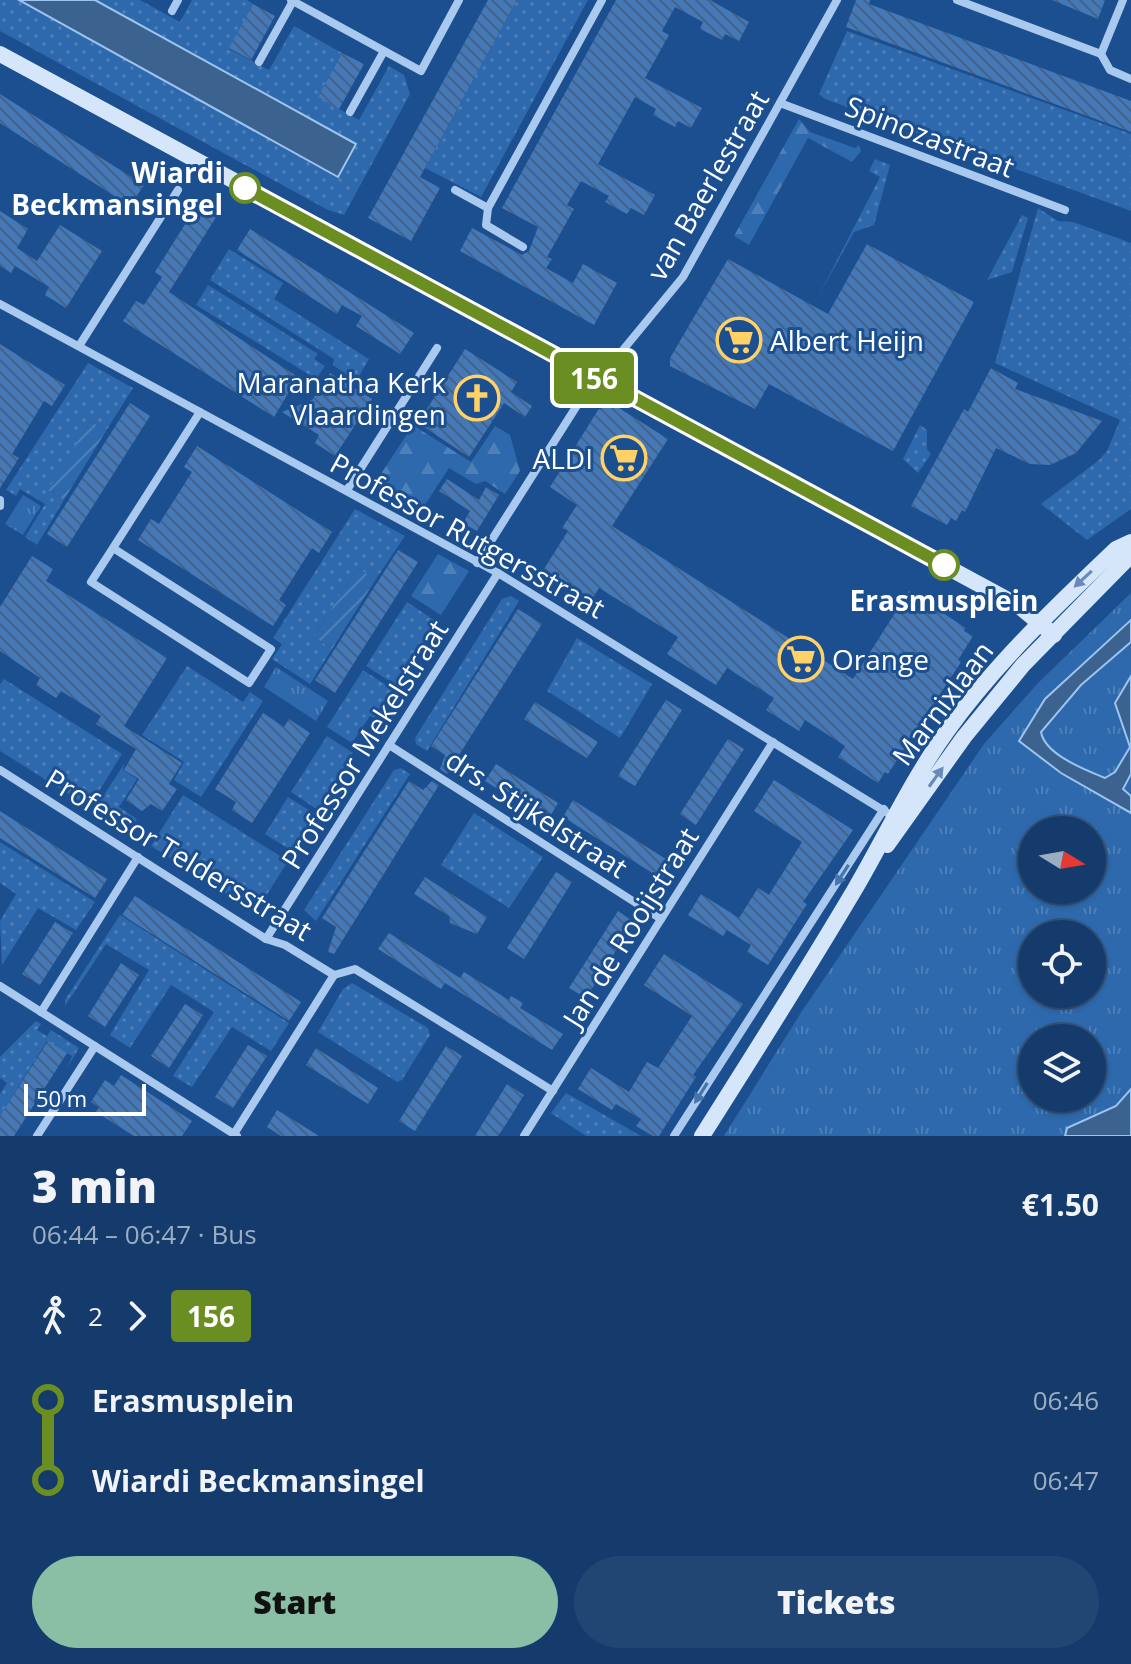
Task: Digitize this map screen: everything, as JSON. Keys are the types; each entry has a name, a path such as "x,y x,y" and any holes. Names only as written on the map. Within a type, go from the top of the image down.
{"street":[{"path":"172,11 178,0"},
{"path":"259,62 292,0 421,71 459,0"},
{"path":"523,247 486,225 488,208 602,0"},
{"name":"van Baerlestraat","path":"598,380 632,344 683,277 837,0"},
{"path":"957,0 1101,54 1110,70 1131,79"},
{"path":"1101,54 1123,0"},
{"path":"350,112 384,51"},
{"path":"0,54 1019,606 1054,635"},
{"name":"Spinozastraat","path":"780,103 1065,210"},
{"path":"79,346 178,190"},
{"path":"455,190 488,208"},
{"name":"Professor Rutgersstraat","path":"0,304 498,573 894,816"},
{"path":"347,490 437,348"},
{"path":"477,563 576,407 598,380"},
{"path":"113,548 271,649 249,683 91,582 200,412"},
{"name":"Marnixlaan","path":"674,1136 894,816 949,728 1040,623 1116,549 1131,542"},
{"name":"Marnixlaan","path":"702,1136 858,885 894,816 1023,665 1131,555"},
{"name":"Professor Mekelstraat","path":"266,939 498,573"},
{"name":"Jan de Rooijstraat","path":"524,1136 773,742"},
{"name":"drs. Stijkelstraat","path":"389,745 661,919"},
{"name":"Professor Teldersstraat","path":"0,770 266,939 285,945 334,975"},
{"path":"41,1012 138,857"},
{"path":"0,986 236,1135 334,975 355,969 553,1091"},
{"path":"37,1136 95,1046"}],"green space":[{"path":"0,0 19,0 355,144 95,0 140,0 180,22 192,0 247,0 253,4 229,49 269,70 294,26 342,53 318,97 359,120 389,66 404,75 410,94 344,215 328,210 0,31"},
{"path":"517,0 588,0 481,197 425,168"},
{"path":"847,31 1131,134 1131,211 825,99 819,94"},
{"path":"799,119 810,132 855,148 859,145 861,151 852,162 808,138 749,245 734,236"},
{"path":"875,159 890,165 874,225 854,232 818,297 880,177 869,171"},
{"path":"1038,208 1058,221 1073,222 1131,243 1131,509 1087,540 1041,504 1099,460 1107,451 1120,420 995,363"},
{"path":"1022,215 1028,218 1012,272 987,280"},
{"path":"229,249 283,283 274,299 369,359 356,381 333,365 334,359 210,280"},
{"path":"208,285 318,354 314,359 325,366 316,379 196,305"},
{"path":"88,363 133,388 106,431 90,421 49,490 64,500 37,545 25,537 45,504 20,489 16,496 6,490"},
{"path":"90,421 106,431 64,500 48,490"},
{"path":"413,425 471,462 495,426 510,435 520,471 505,494 485,481 476,484 449,468 421,511 375,483"},
{"path":"920,425 927,430 927,449 931,454 918,473 903,459"},
{"path":"23,495 41,506 23,535 5,524"},
{"path":"355,509 405,536 376,579 357,568 314,637 332,649 310,684 272,659 282,644 273,638"},
{"path":"438,554 469,571 441,615 411,596"},
{"path":"357,568 376,579 332,649 314,637"},
{"path":"1131,593 1131,1136 724,1136 802,1011 984,744 1038,683"},
{"path":"511,596 519,601 427,751 416,744 415,738 502,599"},
{"path":"407,602 437,622 397,686 366,666"},
{"path":"577,638 652,684 620,738 547,691"},
{"path":"187,666 243,702 250,692 263,701 201,797 174,780 184,762 142,735"},
{"path":"276,667 328,701 316,721 264,687"},
{"path":"363,670 394,690 376,719 370,716 352,743 327,727"},
{"path":"4,679 122,754 89,807 0,751 0,684"},
{"path":"327,736 353,753 318,810 291,792"},
{"path":"124,764 123,770 137,779 119,807 137,819 129,832 95,809"},
{"path":"401,768 410,774 316,921 304,910 394,770"},
{"path":"183,795 288,861 261,904 244,905 151,846"},
{"path":"288,797 315,814 292,851 265,834"},
{"path":"474,813 543,857 509,908 441,865"},
{"path":"0,842 95,902 76,930 38,908 2,965 0,921 16,894 0,883"},
{"path":"120,915 289,1023 271,1051 232,1027 192,1087 173,1076 214,1012 171,985 130,1048 110,1035 149,970 106,944 65,1006 65,1000"},
{"path":"352,983 428,1028 430,1035 402,1080 397,1082 318,1032 343,989"},
{"path":"36,1021 41,1024 37,1030 47,1036 51,1030 79,1048 67,1068 72,1056 47,1041 0,1116 0,1094 7,1083 0,1078 0,1057"},
{"path":"566,1093 641,1136 586,1136 551,1113"}],"shaded area":[{"path":"19,0 95,0 356,144 338,177"},
{"path":"1131,620 1131,642 1081,685 1041,732 1050,748 1067,761 1105,778 1115,772 1130,747 1115,703 1131,676 1131,774 1123,789 1131,796 1131,813 1061,773 1019,741 1045,699"},
{"path":"1131,1089 1131,1136 1065,1136 1067,1128 1116,1106"}],"building":[{"path":"488,0 517,0 420,177 440,188 411,241 368,218"},
{"path":"616,0 710,0 749,22 739,41 725,34 722,40 700,29 703,22 675,7 662,31 669,35 645,78 702,108 691,128 678,121 675,127 653,115 656,109 635,97 598,164 655,195 644,215 631,208 627,214 605,202 609,196 581,181 567,205 574,209 547,257 552,259 546,268 573,283 583,264 617,283 594,325 460,251 472,228 522,255 529,251 538,227 502,208"},
{"path":"856,0 870,0 869,4 1131,101 1131,132 846,27"},
{"path":"1052,0 1105,0 1098,19"},
{"path":"253,4 275,16 251,60 229,48"},
{"path":"342,53 364,64 339,109 318,97"},
{"path":"0,94 144,185 130,206 0,123"},
{"path":"199,202 218,214 169,292 298,377 274,417 123,321 136,301 144,305 162,277 155,272"},
{"path":"0,211 28,229 17,248 37,261 60,225 102,251 66,308 45,295 49,287 15,266 11,273 0,266"},
{"path":"250,229 414,333 400,354 356,326 362,316 342,305 337,314 237,250"},
{"path":"867,244 974,302 893,451 769,384 755,409 670,366 670,358 728,259 828,314"},
{"path":"0,344 65,385 52,406 44,401 12,454 19,458 0,488"},
{"name":"Maranatha Kerk Vlaardingen","path":"465,349 517,382 511,392 532,406 525,417 504,403 469,457 418,423"},
{"path":"991,368 1018,383 1015,389 1102,421 1076,453 1050,465 1030,464 996,448 965,512 962,510 956,521 951,518 947,525 911,506 964,409 968,412"},
{"path":"330,373 372,399 335,456 315,443 319,435 282,412 312,400"},
{"path":"130,403 150,416 67,547 47,534"},
{"path":"608,405 616,406 668,439 612,526 853,679 909,591 966,628 964,631 973,636 958,660 961,662 888,774 885,772 878,783 838,757 845,746 805,720 799,731 766,710 774,698 727,668 716,685 667,654 678,637 599,588 592,599 544,569 568,531 562,528 577,505 550,487 598,410"},
{"path":"197,446 332,532 319,553 312,548 279,600 286,605 273,626 138,540 151,519 159,524 192,472 184,467"},
{"path":"447,479 479,500 486,487 499,495 477,531 463,523 470,511 439,491"},
{"path":"398,550 418,562 335,693 315,680"},
{"path":"32,556 53,569 46,581 167,658 124,726 182,763 169,784 177,789 162,811 151,804 142,811 126,800 139,779 124,770 136,749 96,724 101,716 61,691 56,698 36,685 40,678 0,651 0,607"},
{"path":"518,609 542,624 447,774 440,769 445,755 431,746"},
{"path":"666,700 682,710 635,786 618,776"},
{"path":"535,702 598,742 587,758 524,719"},
{"path":"263,713 284,727 289,719 310,733 252,823 232,810 236,802 215,789"},
{"path":"728,739 744,749 696,825 680,814"},
{"path":"496,764 558,803 548,820 485,781"},
{"path":"774,780 853,830 803,902 807,904 768,965 747,952 751,945 727,930 723,936 688,915 701,894 739,918 758,888 769,895 802,842 754,811"},
{"path":"409,781 423,790 432,781 439,785 334,954 328,952 336,927 322,918"},
{"path":"573,800 672,863 662,879 563,817"},
{"path":"0,811 107,879 95,898 0,838"},
{"path":"556,872 572,882 524,959 507,948"},
{"path":"425,877 487,917 477,934 450,923 449,916 414,894"},
{"path":"135,896 301,1002 289,1021 122,915"},
{"path":"618,911 634,922 586,998 569,988"},
{"path":"55,922 73,933 40,985 22,974"},
{"path":"389,933 460,978 464,972 509,1000 511,996 523,1003 520,1008 563,1034 552,1050 445,983 441,989 378,949"},
{"path":"664,954 743,1004 693,1075 696,1077 659,1136 653,1136 636,1126 641,1119 616,1104 612,1110 578,1089 591,1068 629,1092 647,1062 658,1068 692,1016 644,985"},
{"path":"121,963 139,975 105,1027 88,1016"},
{"path":"185,1004 203,1015 169,1068 151,1056"},
{"path":"48,1041 67,1053 14,1136 0,1136 0,1116"},
{"path":"248,1045 267,1056 233,1108 215,1097"},
{"path":"446,1046 462,1056 415,1131 399,1121"},
{"path":"316,1048 378,1088 368,1104 306,1065"},
{"path":"121,1075 192,1121 182,1136 134,1136 96,1112 99,1107 91,1102 105,1080 114,1086"},
{"path":"507,1084 524,1095 508,1121 498,1136 475,1136"},
{"path":"277,1110 319,1136 281,1136 267,1127"}],"bus line":[{"name":"156","path":"245,188 944,565"}],"place":[{"name":"Wiardi Beckmansingel","path":"245,188"},
{"name":"Albert Heijn","path":"739,340"},
{"name":"Maranatha Kerk Vlaardingen","path":"477,398"},
{"name":"ALDI","path":"624,458"},
{"name":"Erasmusplein","path":"944,565"},
{"name":"Orange","path":"801,659"}]}
